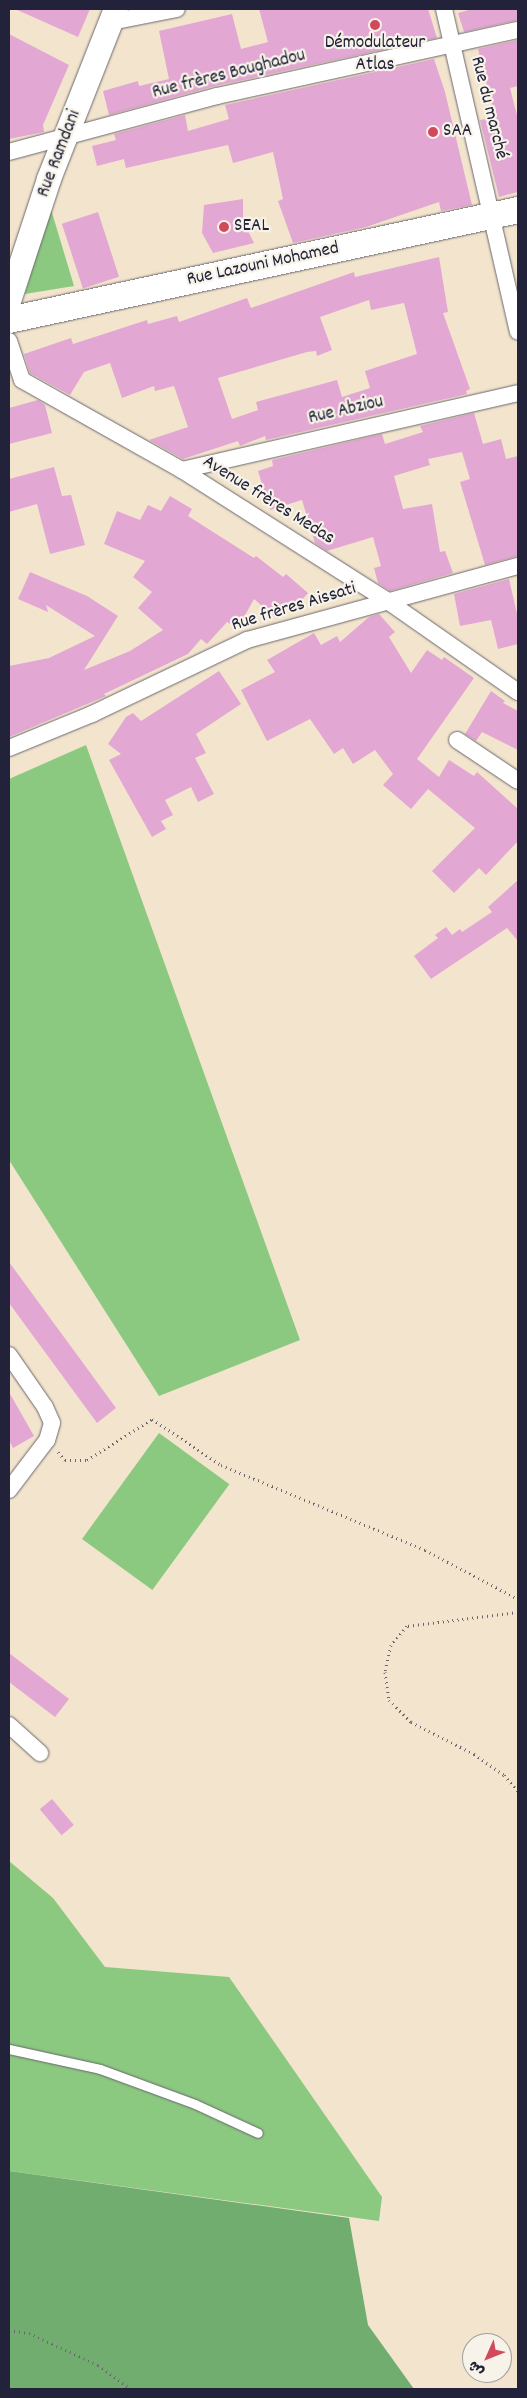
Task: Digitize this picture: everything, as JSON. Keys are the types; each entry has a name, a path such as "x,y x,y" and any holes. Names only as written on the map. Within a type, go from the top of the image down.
{"main road":[{"name":"Rue Ramdani","path":"9,301 66,138 113,16"},
{"name":"Rue Lazouni Mohamed","path":"9,320 518,210"}],"street":[{"path":"113,16 177,9"},
{"name":"Rue du marché","path":"444,9 493,216 518,332"},
{"name":"Rue frères Boughadou","path":"9,152 217,96 518,30"},
{"name":"Avenue frères Medas","path":"9,341 22,380 182,470 386,600 518,692"},
{"name":"Rue Abziou","path":"182,470 518,393"},
{"name":"Rue frères Aissati","path":"9,748 92,714 248,640 386,600 518,566"},
{"path":"457,740 518,781"},
{"path":"9,1355 50,1414 52,1423 47,1440 10,1485"},
{"path":"9,1725 40,1752"}],"lane":[{"path":"9,2049 100,2070 195,2104 258,2133"}],"path":[{"path":"47,1440 65,1460 87,1460 152,1419 221,1465 425,1550 518,1600"},
{"path":"518,1612 407,1626 392,1644 385,1672 389,1700 411,1722 474,1754 504,1775 518,1791"},
{"path":"9,2330 29,2333 98,2365 131,2389"}],"green space":[{"path":"50,206 74,286 25,294"},
{"path":"86,745 300,1340 159,1396 9,1160 9,779"},
{"path":"159,1433 229,1484 152,1590 82,1539"},
{"path":"9,1861 53,1898 105,1967 229,1977 382,2197 379,2221 9,2171"},
{"path":"9,2171 349,2218 368,2325 414,2389 9,2389"}],"building":[{"path":"15,9 90,9 78,37"},
{"path":"259,9 428,9 437,38 215,86 109,115 103,91 138,81 139,86 169,79 159,31 232,14 241,49 268,42"},
{"path":"472,9 518,9 518,20 464,32 458,13"},
{"path":"9,34 69,65 43,125 44,132 9,139"},
{"path":"518,40 518,86 510,88 518,119 518,192 499,197 480,120 495,117 478,49"},
{"path":"434,59 445,92 472,205 441,211 439,202 366,227 293,243 278,201 283,199 273,152 233,163 228,145 126,168 124,159 97,166 92,146 116,140 114,134 185,115 188,131 229,119 225,105"},
{"name":"SEAL","path":"243,199 243,221 254,243 213,253 202,233 204,205"},
{"path":"98,212 119,277 83,288 62,224"},
{"path":"439,257 448,312 443,313 470,389 466,391 467,394 266,440 265,436 240,446 238,441 183,459 149,440 188,427 174,386 155,391 154,386 122,398 110,363 84,372 70,395 30,373 24,354 71,338 73,344 147,320 148,324 177,316 179,322 247,298 251,308 354,272 355,277","holes":["369,300 371,310 404,303 417,354 365,371 370,388 342,397 337,380 256,402 258,410 232,419 218,378 307,352 316,351 317,356 332,350 320,317"]},
{"path":"38,400 45,405 52,433 9,444 9,408"},
{"path":"474,413 483,444 501,439 506,459 518,456 518,556 485,565 460,482 470,479 462,452 428,459 430,465 394,476 403,509 432,504 440,552 445,551 453,573 390,591 378,583 374,568 381,566 373,537 327,551 315,543 302,500 270,510 258,471 273,466 272,460 382,434 385,444 423,432 420,426"},
{"path":"54,467 62,496 71,495 85,545 50,554 37,504 9,512 9,479"},
{"path":"170,496 192,509 188,516 254,558 256,556 283,577 286,574 308,593 293,610 289,606 277,619 254,599 238,628 227,622 207,644 201,639 188,654 104,694 106,696 9,737 9,666 49,658 95,636 46,605 48,612 18,599 30,572 87,596 118,616 84,670 130,651 163,630 138,608 152,592 133,577 145,561 104,544 117,511 140,520 148,505 161,511"},
{"path":"509,579 518,618 518,644 498,649 491,620 460,626 454,594"},
{"path":"379,614 395,632 389,637 411,673 427,650 442,660 444,657 474,678 417,759 439,777 449,760 474,776 477,772 518,809 518,841 486,875 479,868 454,893 432,871 475,828 428,789 411,809 383,785 393,774 375,750 353,764 343,748 334,754 310,719 267,741 241,690 275,672 267,660 314,633 321,645 337,636 340,642 369,617"},
{"path":"219,671 241,704 196,734 206,753 195,758 214,794 198,802 191,787 165,800 173,815 161,821 166,829 152,837 109,760 121,754 108,744 126,717 133,713 141,721"},
{"path":"491,691 505,701 503,703 518,711 518,750 482,732 476,741 465,734"},
{"path":"518,880 518,941 507,928 431,979 414,956 438,938 435,935 446,927 452,935 460,929 462,932 492,912 488,907"},
{"path":"9,1262 116,1408 97,1423 9,1303"},
{"path":"9,1392 34,1436 13,1448 9,1440"},
{"path":"9,1653 69,1699 55,1717 9,1682"},
{"path":"52,1799 74,1825 62,1835 40,1809"}],"place":[{"name":"Démodulateur Atlas","path":"375,25"},
{"name":"SAA","path":"433,132"},
{"name":"SEAL","path":"224,227"}]}
